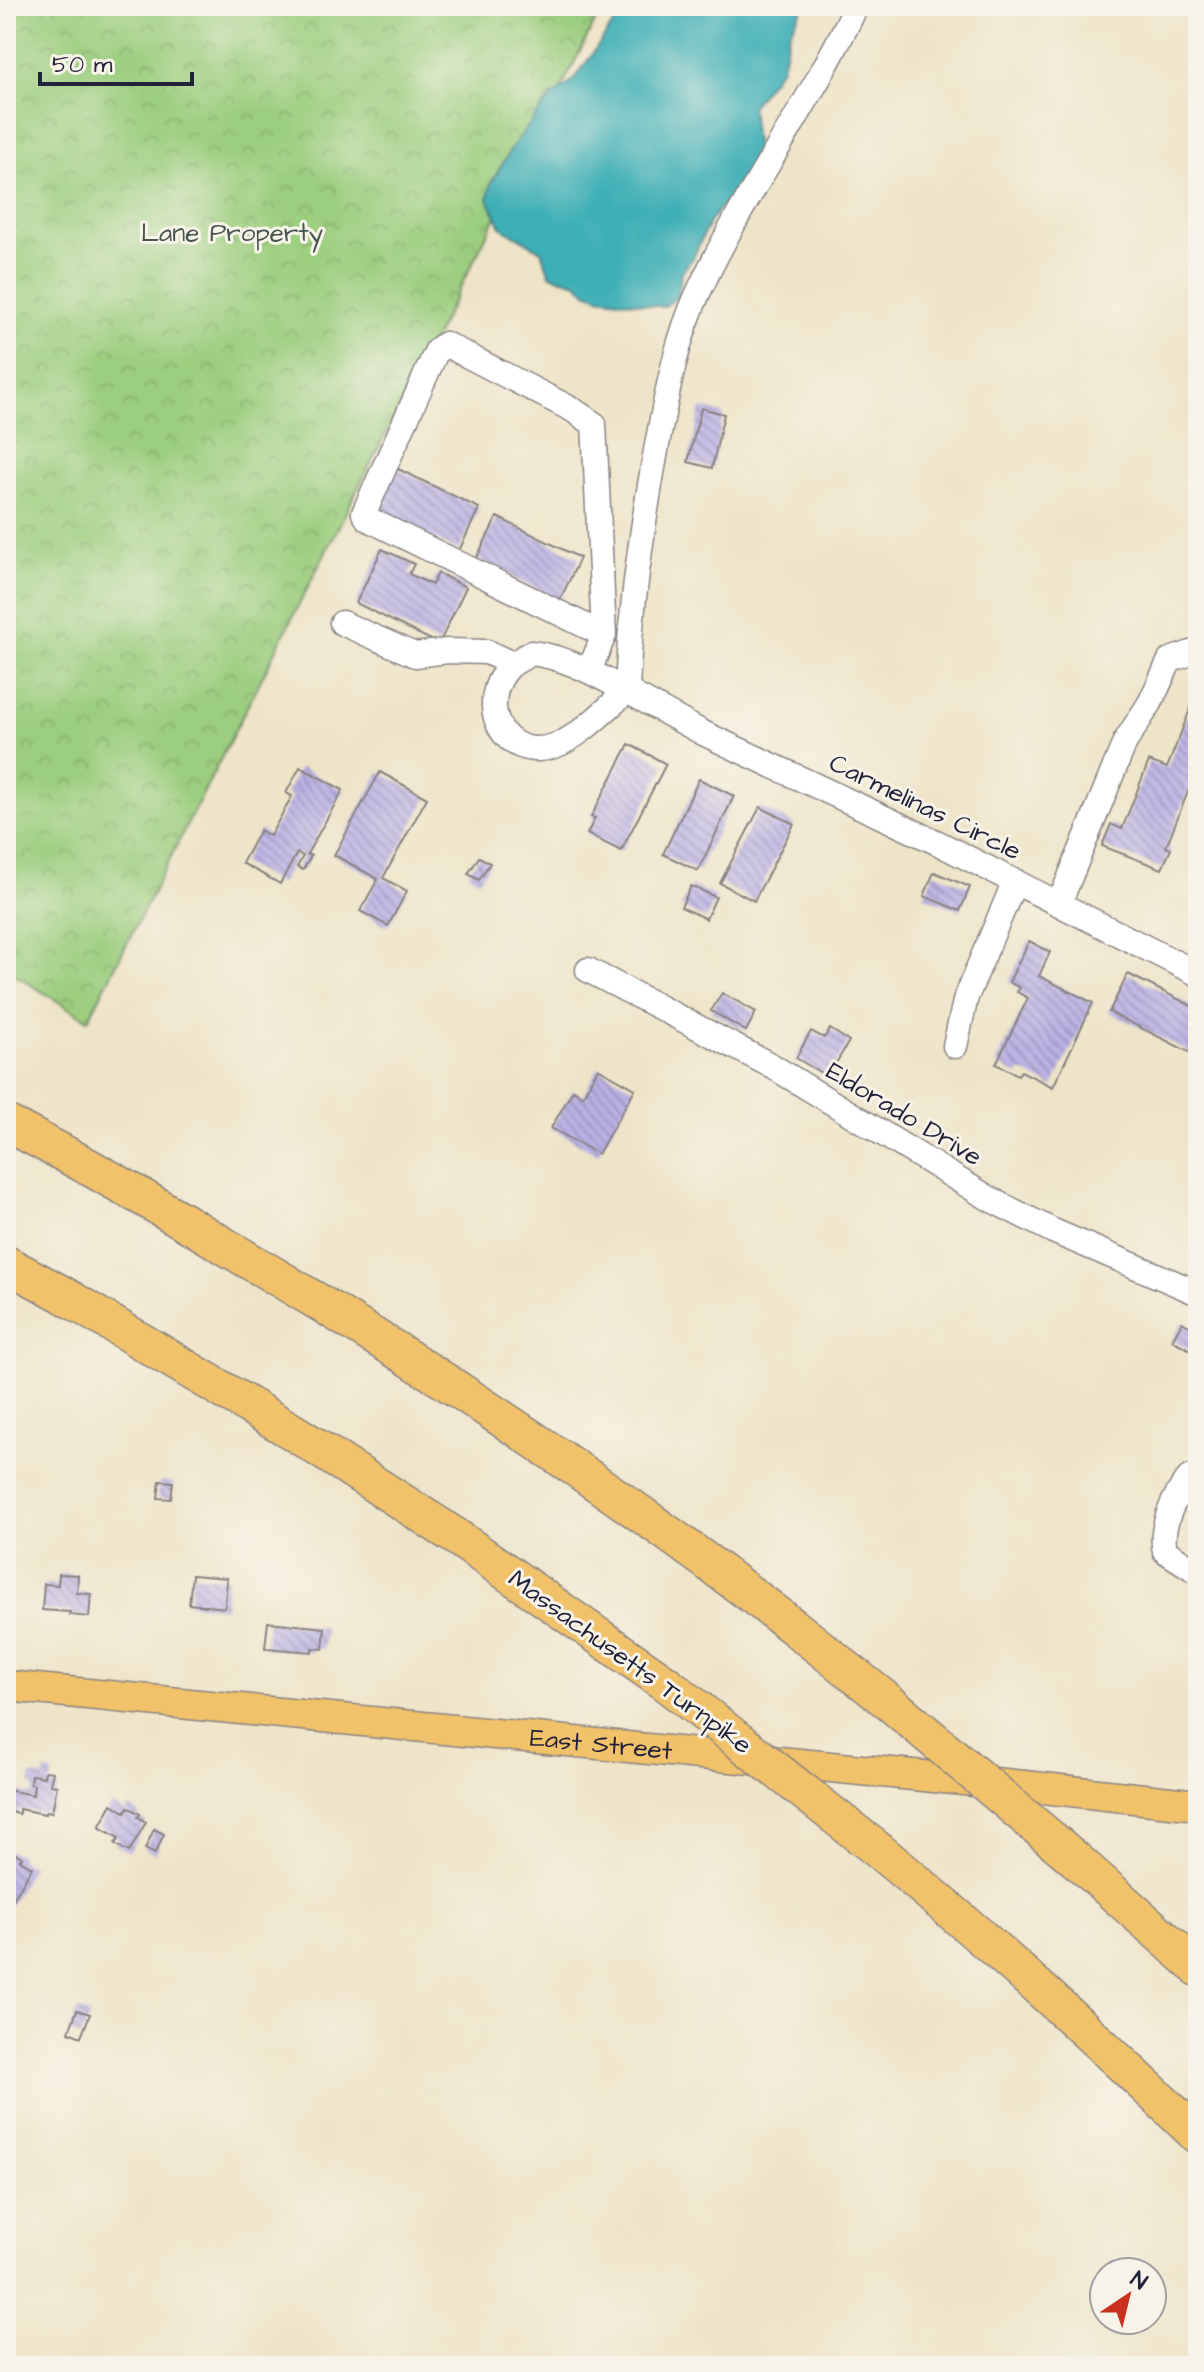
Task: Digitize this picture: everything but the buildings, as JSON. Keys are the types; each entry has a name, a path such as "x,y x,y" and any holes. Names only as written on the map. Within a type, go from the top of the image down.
{"highway":[{"path":"6,1123 167,1211 323,1304 603,1488 729,1578 890,1703 1075,1859 1198,1968"},
{"name":"Massachusetts Turnpike","path":"6,1264 256,1410 455,1536 668,1685 949,1908 1066,2011 1198,2136"},
{"path":"6,1288 256,1410"}],"main road":[{"name":"East Street","path":"6,1686 1198,1805"}],"street":[{"path":"342,623 415,655 448,651 487,652 512,664 500,680 493,700 496,724 511,741 530,749 553,747 573,736 627,691 636,569 678,345 698,294 742,207 834,54 856,6"},
{"path":"589,671 604,635 594,424 573,410 445,344 437,350 364,513 368,519 604,635"},
{"path":"1059,904 1125,742 1150,703 1170,660 1194,652 1198,654"},
{"name":"Carmelinas Circle","path":"512,664 531,653 550,655 589,671 703,733 822,787 1198,974"},
{"path":"955,1046 966,997 1015,881"},
{"name":"Eldorado Drive","path":"588,970 772,1066 990,1199 1053,1231 1198,1293"},
{"path":"1198,1482 1189,1478 1182,1485 1165,1524 1162,1542 1165,1551 1198,1572"}],"green space":[{"name":"Lane Property","path":"6,6 603,6 88,1020 6,969"}],"water":[{"path":"632,6 804,6 789,34 782,67 751,107 756,152 752,167 710,221 693,258 681,273 678,296 664,307 599,297 586,292 577,283 550,275 541,251 501,227 488,199 491,183 514,144 551,97 574,80 619,16"}]}
